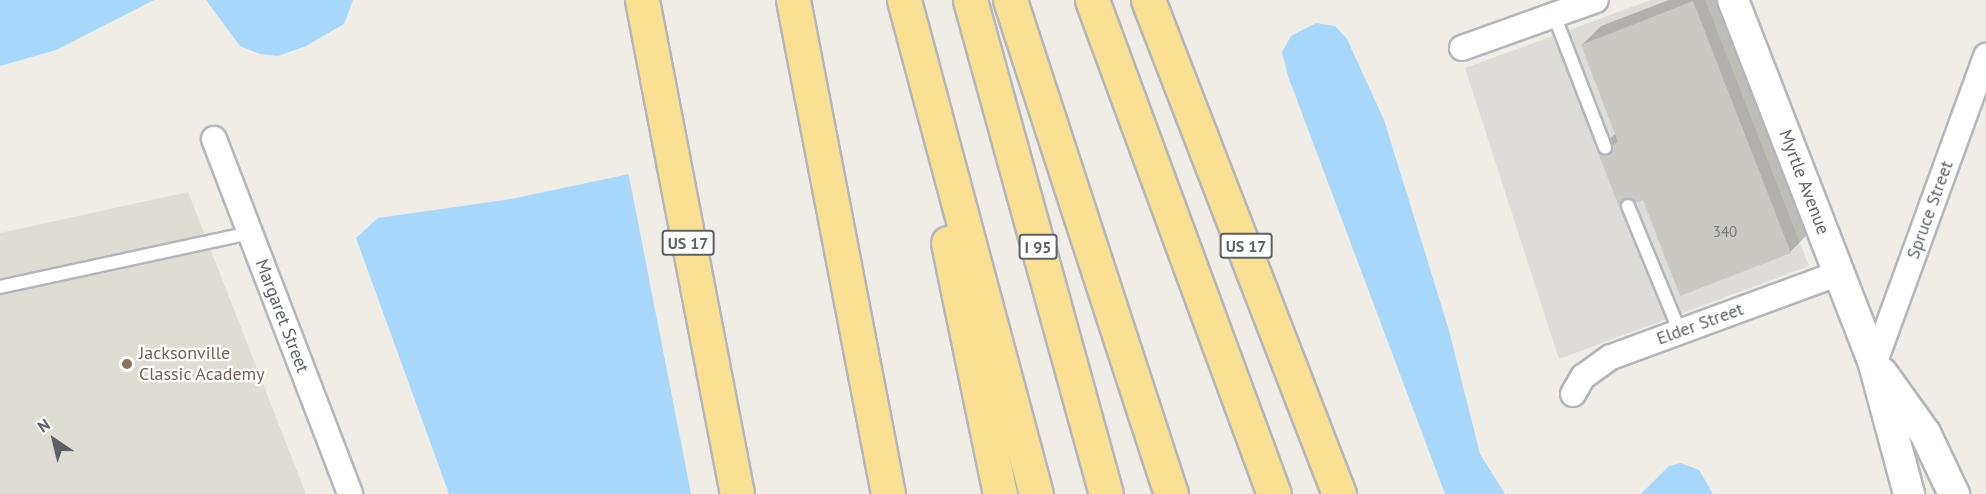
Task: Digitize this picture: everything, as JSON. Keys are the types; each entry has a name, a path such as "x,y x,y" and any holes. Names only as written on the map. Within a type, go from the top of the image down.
{"highway":[{"name":"US 17","path":"642,0 737,491"},
{"path":"793,0 888,494"},
{"path":"897,0 1000,494"},
{"path":"904,0 1036,494"},
{"name":"I 95","path":"970,0 1106,494"},
{"path":"1010,0 1171,494"},
{"path":"1092,0 1274,494"},
{"name":"US 17","path":"1148,0 1339,494"}],"street":[{"path":"1462,48 1596,0"},
{"name":"Myrtle Avenue","path":"1733,0 1874,364 1910,494"},
{"name":"Spruce Street","path":"1874,364 1986,56"},
{"name":"Margaret Street","path":"214,139 350,494"},
{"name":"Elder Street","path":"1573,394 1595,366 1839,273"},
{"name":"Myrtle Avenue","path":"1874,364 1921,425 1954,494"}],"lane":[{"path":"1554,15 1605,147"},
{"path":"1628,206 1680,332"},
{"path":"0,287 250,233"}],"shaded area":[{"path":"1651,0 1705,0 1809,266 1559,359 1465,68"},
{"name":"Jacksonville Classic Academy","path":"188,192 306,494 0,494 0,233"}],"water":[{"path":"0,0 154,0 56,50 0,66"},
{"path":"206,0 353,0 344,24 306,46 278,56 260,54 240,46"},
{"path":"1316,23 1335,26 1347,39 1384,120 1448,327 1480,454 1505,494 1445,494 1288,76 1282,52 1291,36"},
{"path":"667,166 742,494 449,494 356,238 378,218 511,199"},
{"path":"1681,463 1699,470 1713,494 1641,494 1669,466"}],"pier":[{"path":"666,163 745,494 691,494 628,171"}],"building":[{"path":"1693,1 1791,253 1680,296 1643,200 1620,209 1597,150 1618,142 1581,45"}],"place":[{"name":"Jacksonville Classic Academy","path":"127,364"}]}
